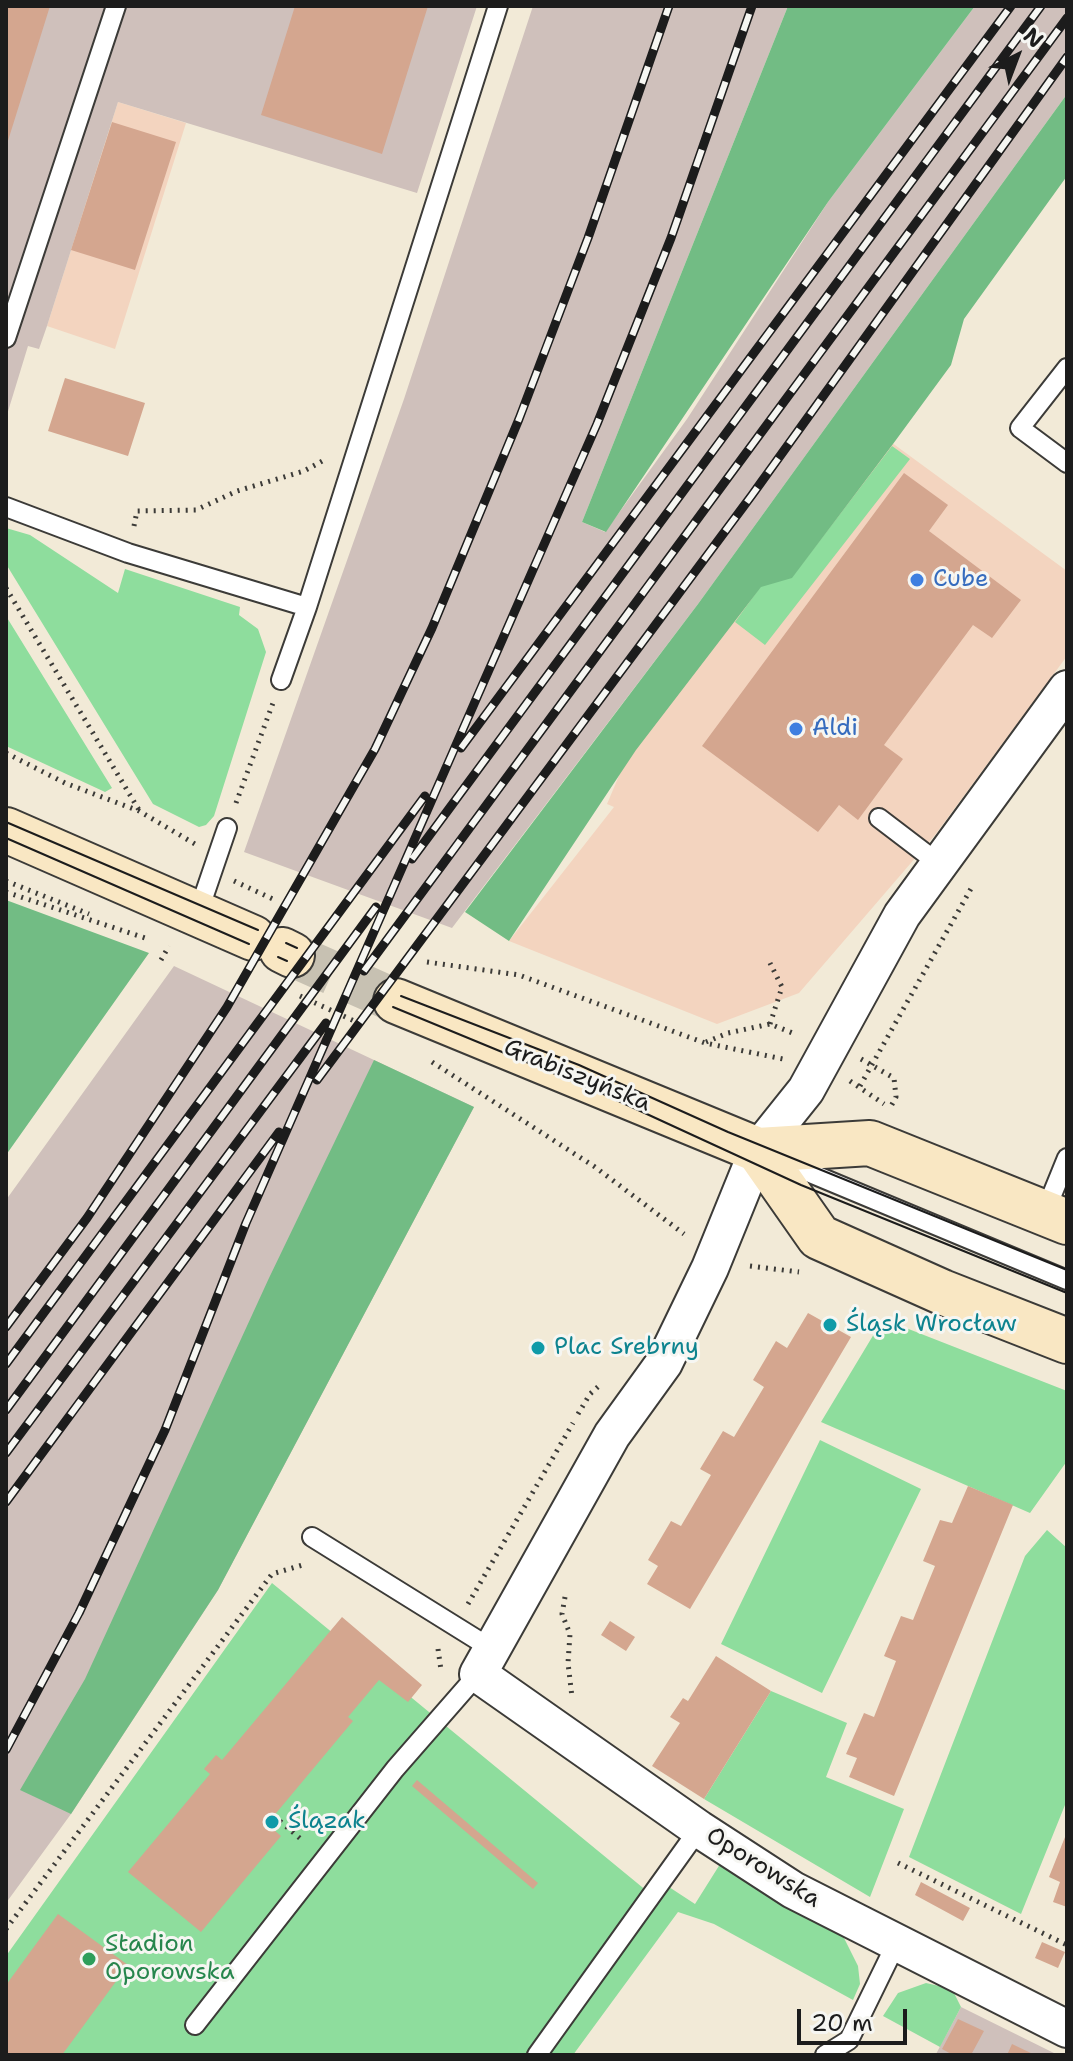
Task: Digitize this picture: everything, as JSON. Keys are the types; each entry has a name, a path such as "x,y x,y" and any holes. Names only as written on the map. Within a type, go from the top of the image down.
{"main road":[{"path":"6,830 276,948"},
{"name":"Grabiszyńska","path":"396,1001 758,1150 870,1143 1056,1217"},
{"path":"758,1150 819,1237 942,1292 1067,1341"}],"street":[{"path":"485,1661 612,1435 661,1369 710,1268 758,1150 806,1090 902,915 1067,689"},
{"name":"Oporowska","path":"485,1661 699,1829 793,1890 1067,2029"}],"lane":[{"path":"6,338 116,6"},
{"path":"281,680 498,6"},
{"path":"1067,368 1020,428 1067,463"},
{"path":"6,507 128,553 307,607"},
{"path":"879,818 938,863"},
{"path":"198,913 211,858 227,828"},
{"path":"758,1150 805,1173 1067,1280"},
{"path":"1056,1217 1067,1158"},
{"path":"195,2025 395,1769 485,1661 312,1537"},
{"path":"537,2055 699,1829"},
{"path":"825,2055 849,2040 896,1944"}],"path":[{"path":"137,511 196,510 237,491 304,471 359,442"},
{"path":"6,588 139,811"},
{"path":"227,828 281,680"},
{"path":"6,753 65,783 139,811 172,828 211,858 231,879 275,900"},
{"path":"860,1086 977,879"},
{"path":"6,892 169,946 161,960"},
{"path":"427,962 519,975 705,1043 787,1060"},
{"path":"770,963 782,987 770,1024"},
{"path":"705,1043 728,1033 770,1024 803,1038"},
{"path":"422,1056 595,1167 688,1237"},
{"path":"847,1080 890,1107 896,1097 894,1078 872,1063 856,1057"},
{"path":"754,1268 800,1272 805,1263"},
{"path":"6,1929 272,1574 305,1564"},
{"path":"566,1593 562,1614 570,1634 568,1663 575,1707"},
{"path":"274,1816 307,1845"},
{"path":"898,1863 1067,1945"}],"shaded area":[{"path":"6,6 477,6 417,193 118,102 39,349 28,346 6,418"},
{"path":"533,6 788,6 582,522 605,532 687,419 828,202 975,6 1067,6 1067,94 698,604 452,928 244,852 404,399"},
{"path":"118,102 186,123 115,349 47,326"},
{"path":"869,426 1067,571 1067,656 935,835 799,993 717,1024 509,941 614,807 607,804 632,745"},
{"path":"174,966 474,1107 218,1590 71,1814 6,1903 6,1200"},
{"path":"961,2007 1058,2055 936,2054"}],"green space":[{"path":"788,6 975,6 828,202 606,532 582,522"},
{"path":"1067,94 1067,176 964,319 951,365 893,444 792,578 761,587 636,750 509,941 465,912 698,604"},
{"path":"892,446 910,459 765,645 735,622 761,586 792,577"},
{"path":"6,528 30,535 118,593 125,569 240,607 239,615 258,629 266,652 214,816 206,825 199,827 153,804 6,564"},
{"path":"6,616 112,788 105,792 6,746"},
{"path":"6,900 149,953 6,1155"},
{"path":"374,1060 474,1107 218,1590 71,1814 20,1790 85,1679 269,1278"},
{"path":"883,1319 1067,1391 1067,1461 1030,1513 821,1422"},
{"path":"820,1440 921,1489 822,1693 721,1644"},
{"path":"1047,1530 1067,1548 1067,1800 1021,1914 909,1857 1025,1556"},
{"path":"272,1583 659,1901 669,1887 695,1904 722,1861 842,1934 858,1966 860,1984 853,2000 714,1924 678,1912 573,2055 6,2055 6,1956"},
{"path":"771,1691 847,1723 826,1777 904,1809 870,1897 704,1799"},
{"path":"926,1983 952,1989 961,2007 940,2047 883,2016 898,1993"}],"building":[{"path":"6,6 50,6 7,144 6,144"},
{"path":"295,6 428,6 382,154 261,115"},
{"path":"112,122 176,142 135,270 71,250"},
{"path":"65,378 145,403 128,456 48,431"},
{"path":"904,473 948,505 929,531 1021,600 992,638 973,625 884,745 903,759 858,820 839,805 818,832 702,746"},
{"path":"808,1313 851,1337 690,1609 647,1584 658,1566 648,1560 671,1521 681,1526 711,1475 700,1469 723,1431 734,1437 764,1387 753,1380 776,1341 787,1348"},
{"path":"968,1486 1013,1505 894,1796 849,1777 857,1758 846,1754 864,1713 874,1717 896,1661 884,1656 901,1616 913,1620 935,1566 923,1561 940,1520 952,1523"},
{"path":"342,1617 422,1685 408,1702 379,1680 348,1717 353,1721 267,1824 281,1836 201,1932 128,1872 210,1774 204,1769 216,1755 222,1760"},
{"path":"610,1621 635,1637 626,1651 601,1635"},
{"path":"716,1656 771,1691 704,1799 652,1766 680,1723 670,1717 683,1698 688,1701"},
{"path":"417,1780 538,1883 533,1889 412,1786"},
{"path":"1067,1832 1067,1907 1053,1902 1060,1882 1049,1877"},
{"path":"921,1882 970,1908 963,1921 915,1895"},
{"path":"58,1914 128,1965 62,2055 6,2055 6,1985"},
{"path":"1042,1942 1065,1952 1058,1968 1035,1958"},
{"path":"958,2019 984,2031 971,2055 953,2055 942,2049"},
{"path":"1012,2044 1035,2055 1007,2055"}],"tunnel":[{"path":"292,955 396,1001"}],"tram line":[{"path":"6,822 258,930"},
{"path":"6,838 249,944"},
{"path":"286,943 297,948"},
{"path":"278,957 287,961"},
{"path":"401,996 579,1065 728,1132 1067,1270"},
{"path":"393,1007 599,1092 801,1185 1067,1293"}],"railway":[{"path":"6,1327 87,1218 227,1007 375,749 432,628 519,419 588,238 669,6"},
{"path":"6,1750 79,1613 165,1430 246,1223 597,424 671,238 752,6"},
{"path":"461,748 1011,6"},
{"path":"412,859 1041,6"},
{"path":"364,971 1067,18"},
{"path":"317,1080 752,495 1067,57"},
{"path":"6,1364 425,796"},
{"path":"6,1410 376,907"},
{"path":"6,1453 326,1023"},
{"path":"6,1502 279,1132"}],"place":[{"name":"Cube","path":"917,580"},
{"name":"Aldi","path":"796,729"},
{"name":"Śląsk Wrocław","path":"830,1325"},
{"name":"Plac Srebrny","path":"538,1348"},
{"name":"Ślązak","path":"272,1822"},
{"name":"Stadion Oporowska","path":"89,1959"}]}
